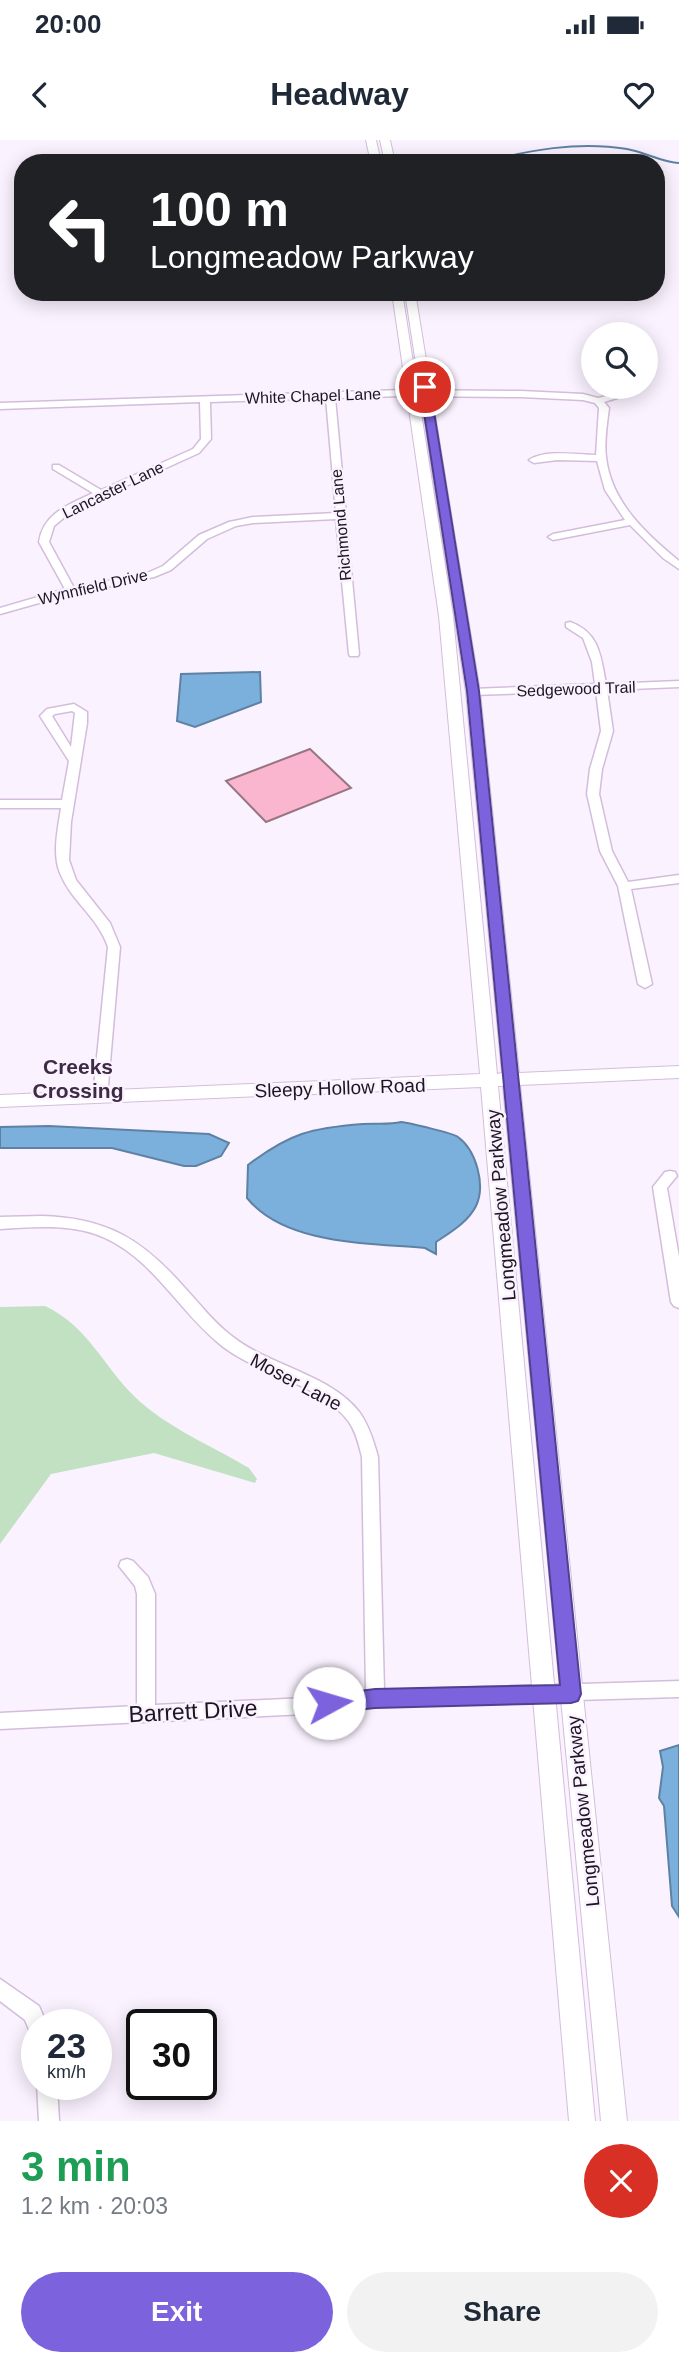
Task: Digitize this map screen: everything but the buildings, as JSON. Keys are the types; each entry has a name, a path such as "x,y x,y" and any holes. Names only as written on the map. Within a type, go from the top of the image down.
{"street":[{"name":"Longmeadow Parkway","path":"399,301 419,393 473,691 614,2121"},
{"name":"Longmeadow Parkway","path":"411,301 446,616 583,2121"},
{"name":"White Chapel Lane","path":"0,406 419,393 557,395 598,401 604,399"},
{"name":"Richmond Lane","path":"330,396 339,516 354,654"},
{"name":"Lancaster Lane","path":"71,591 47,551 44,535 60,513 202,446 207,434 205,400"},
{"path":"598,401 604,408 601,458 613,492 632,522 679,566"},
{"path":"534,460 557,457 601,458"},
{"path":"56,467 100,493"},
{"name":"Wynnfield Drive","path":"0,611 71,591 128,581 167,568 203,537 233,524 253,520 339,516"},
{"path":"553,537 632,522"},
{"path":"570,625 584,632 593,644 607,731 596,769 593,794 606,851 624,886 645,984"},
{"name":"Sedgewood Trail","path":"473,691 679,684"},
{"path":"76,763 68,804 62,858 64,870 72,884 101,917 111,934 114,947 100,1097"},
{"path":"0,804 68,804"},
{"path":"624,886 679,879"},
{"name":"Sleepy Hollow Road","path":"0,1101 679,1072"},
{"path":"670,1176 660,1186 679,1302"},
{"name":"Moser Lane","path":"0,1223 60,1222 109,1233 152,1261 207,1324 243,1354 316,1388 349,1410 364,1435 370,1457 375,1698"},
{"path":"127,1566 142,1582 146,1594 146,1713"},
{"name":"Barrett Drive","path":"0,1721 306,1706 375,1698 679,1689"},
{"path":"0,1990 27,2009"},
{"path":"48,2100 49,2121"}],"green space":[{"path":"45,1306 60,1314 84,1335 124,1385 147,1408 175,1427 249,1468 257,1479 255,1483 154,1453 51,1474 0,1544 0,1307"}],"water":[{"path":"260,672 261,702 195,727 177,721 181,674"},
{"path":"401,1122 458,1137 470,1150 478,1168 480,1188 476,1206 464,1222 436,1242 436,1254 425,1248 329,1239 305,1233 283,1225 263,1213 247,1198 248,1165 289,1139 315,1130"},
{"path":"49,1126 209,1134 229,1143 221,1156 196,1166 184,1166 112,1148 0,1148 0,1127"},
{"path":"679,1745 679,1917 672,1906 664,1806 659,1798 663,1767 660,1751"}],"waterway":[{"path":"517,154 572,146 609,147 646,154"},
{"path":"665,160 679,163"}],"district":[{"name":"Creeks Crossing","path":"78,1078"}],"route":[{"path":"329,1703 375,1698 571,1694 473,691 425,387"}]}
